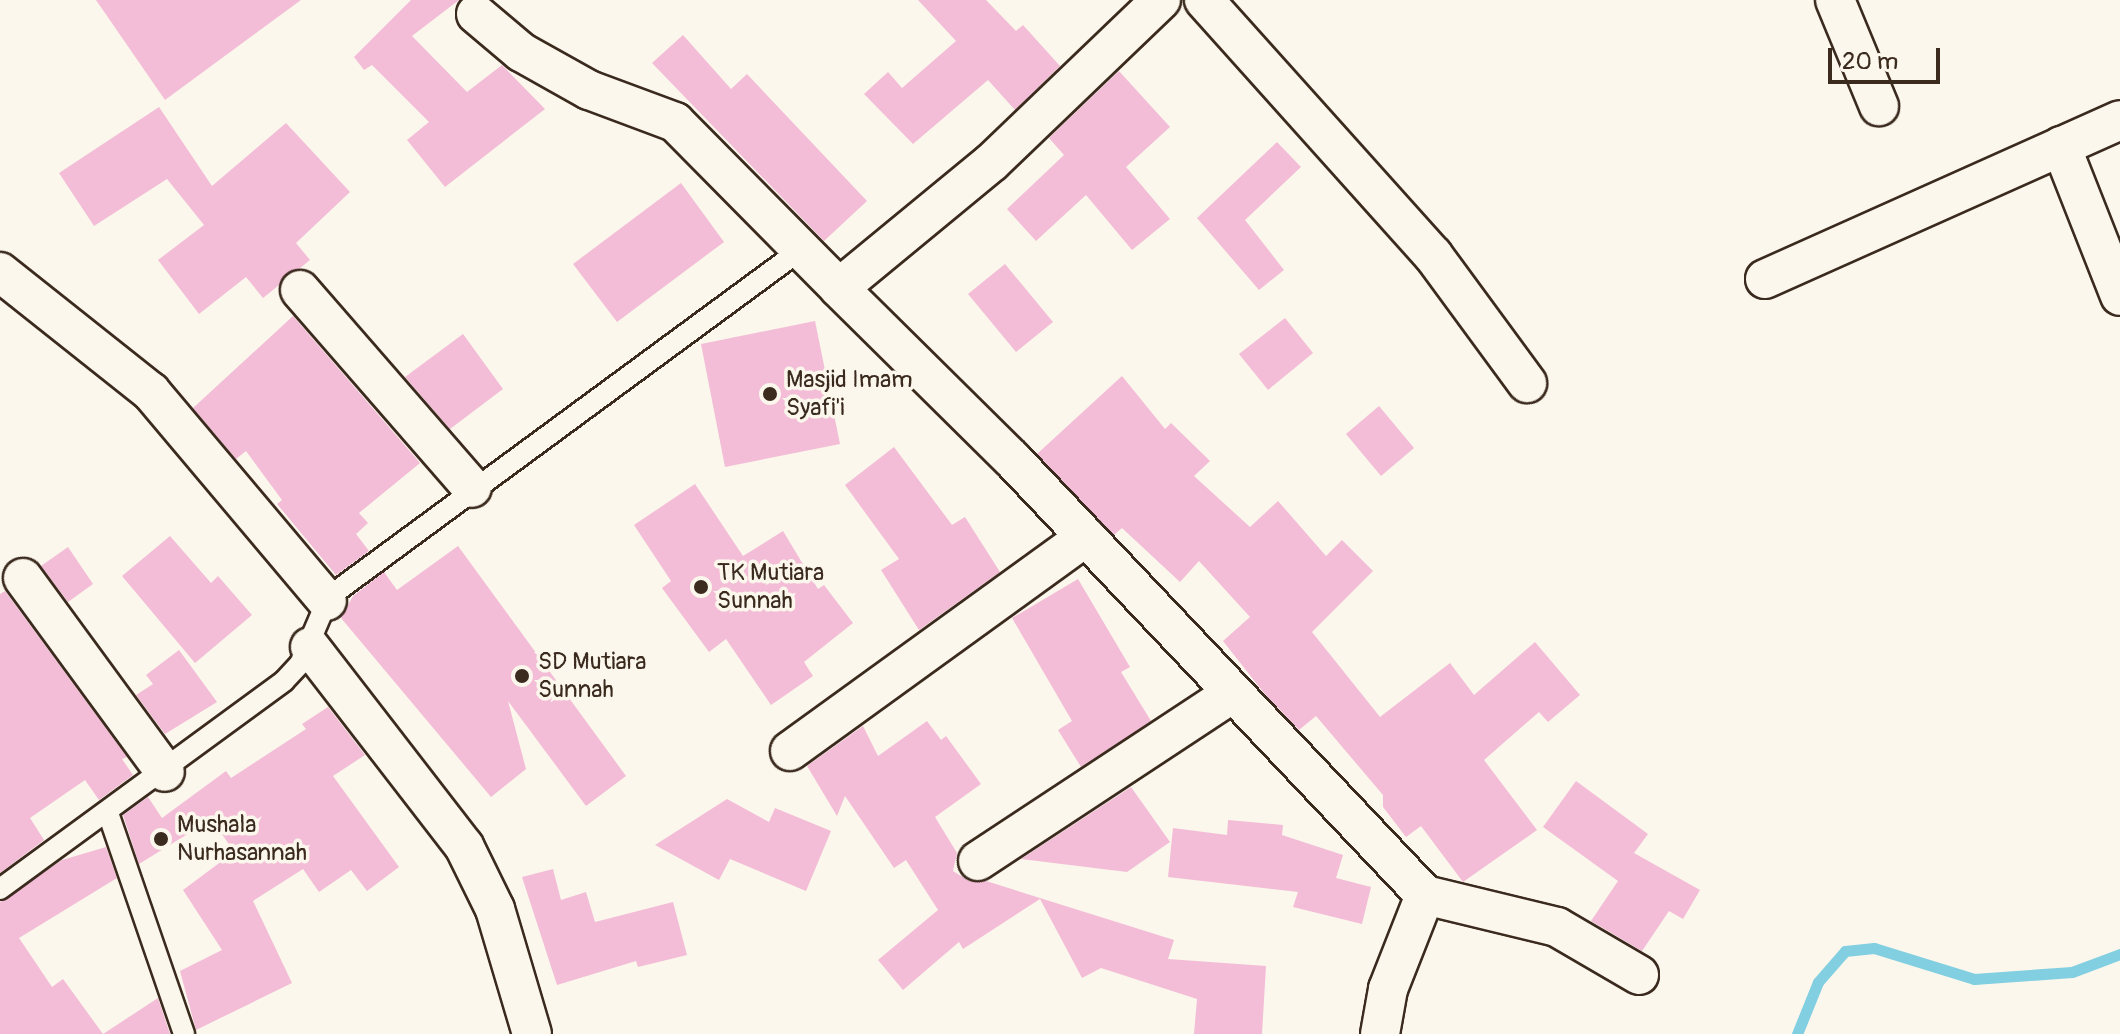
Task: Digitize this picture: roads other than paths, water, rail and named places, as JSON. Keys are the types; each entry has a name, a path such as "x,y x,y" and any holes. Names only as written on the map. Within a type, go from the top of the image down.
{"street":[{"path":"839,288 992,162 1161,0"},
{"path":"1204,0 1433,255 1527,383"},
{"path":"1835,0 1879,106"},
{"path":"476,14 521,52 589,90 675,122 799,251 1086,537 1424,899 1557,927 1639,975"},
{"path":"1765,279 2120,120"},
{"path":"2061,146 2120,296"},
{"path":"0,272 151,392 328,598"},
{"path":"300,290 472,488"},
{"path":"790,751 1086,537"},
{"path":"23,578 165,772"},
{"path":"310,645 464,846 495,909 532,1034"},
{"path":"978,861 1233,693"},
{"path":"1380,1034 1397,963 1424,899"}],"lane":[{"path":"0,889 165,772 284,681 310,645 328,598 472,488 799,251"},
{"path":"108,813 184,1034"}],"waterway":[{"path":"1797,1034 1818,982 1845,951 1874,948 1974,979 2072,972 2120,954"}],"place":[{"name":"Masjid Imam Syafi'i","path":"770,394"},
{"name":"TK Mutiara Sunnah","path":"701,587"},
{"name":"SD Mutiara Sunnah","path":"522,676"},
{"name":"Mushala Nurhasannah","path":"161,839"}]}
